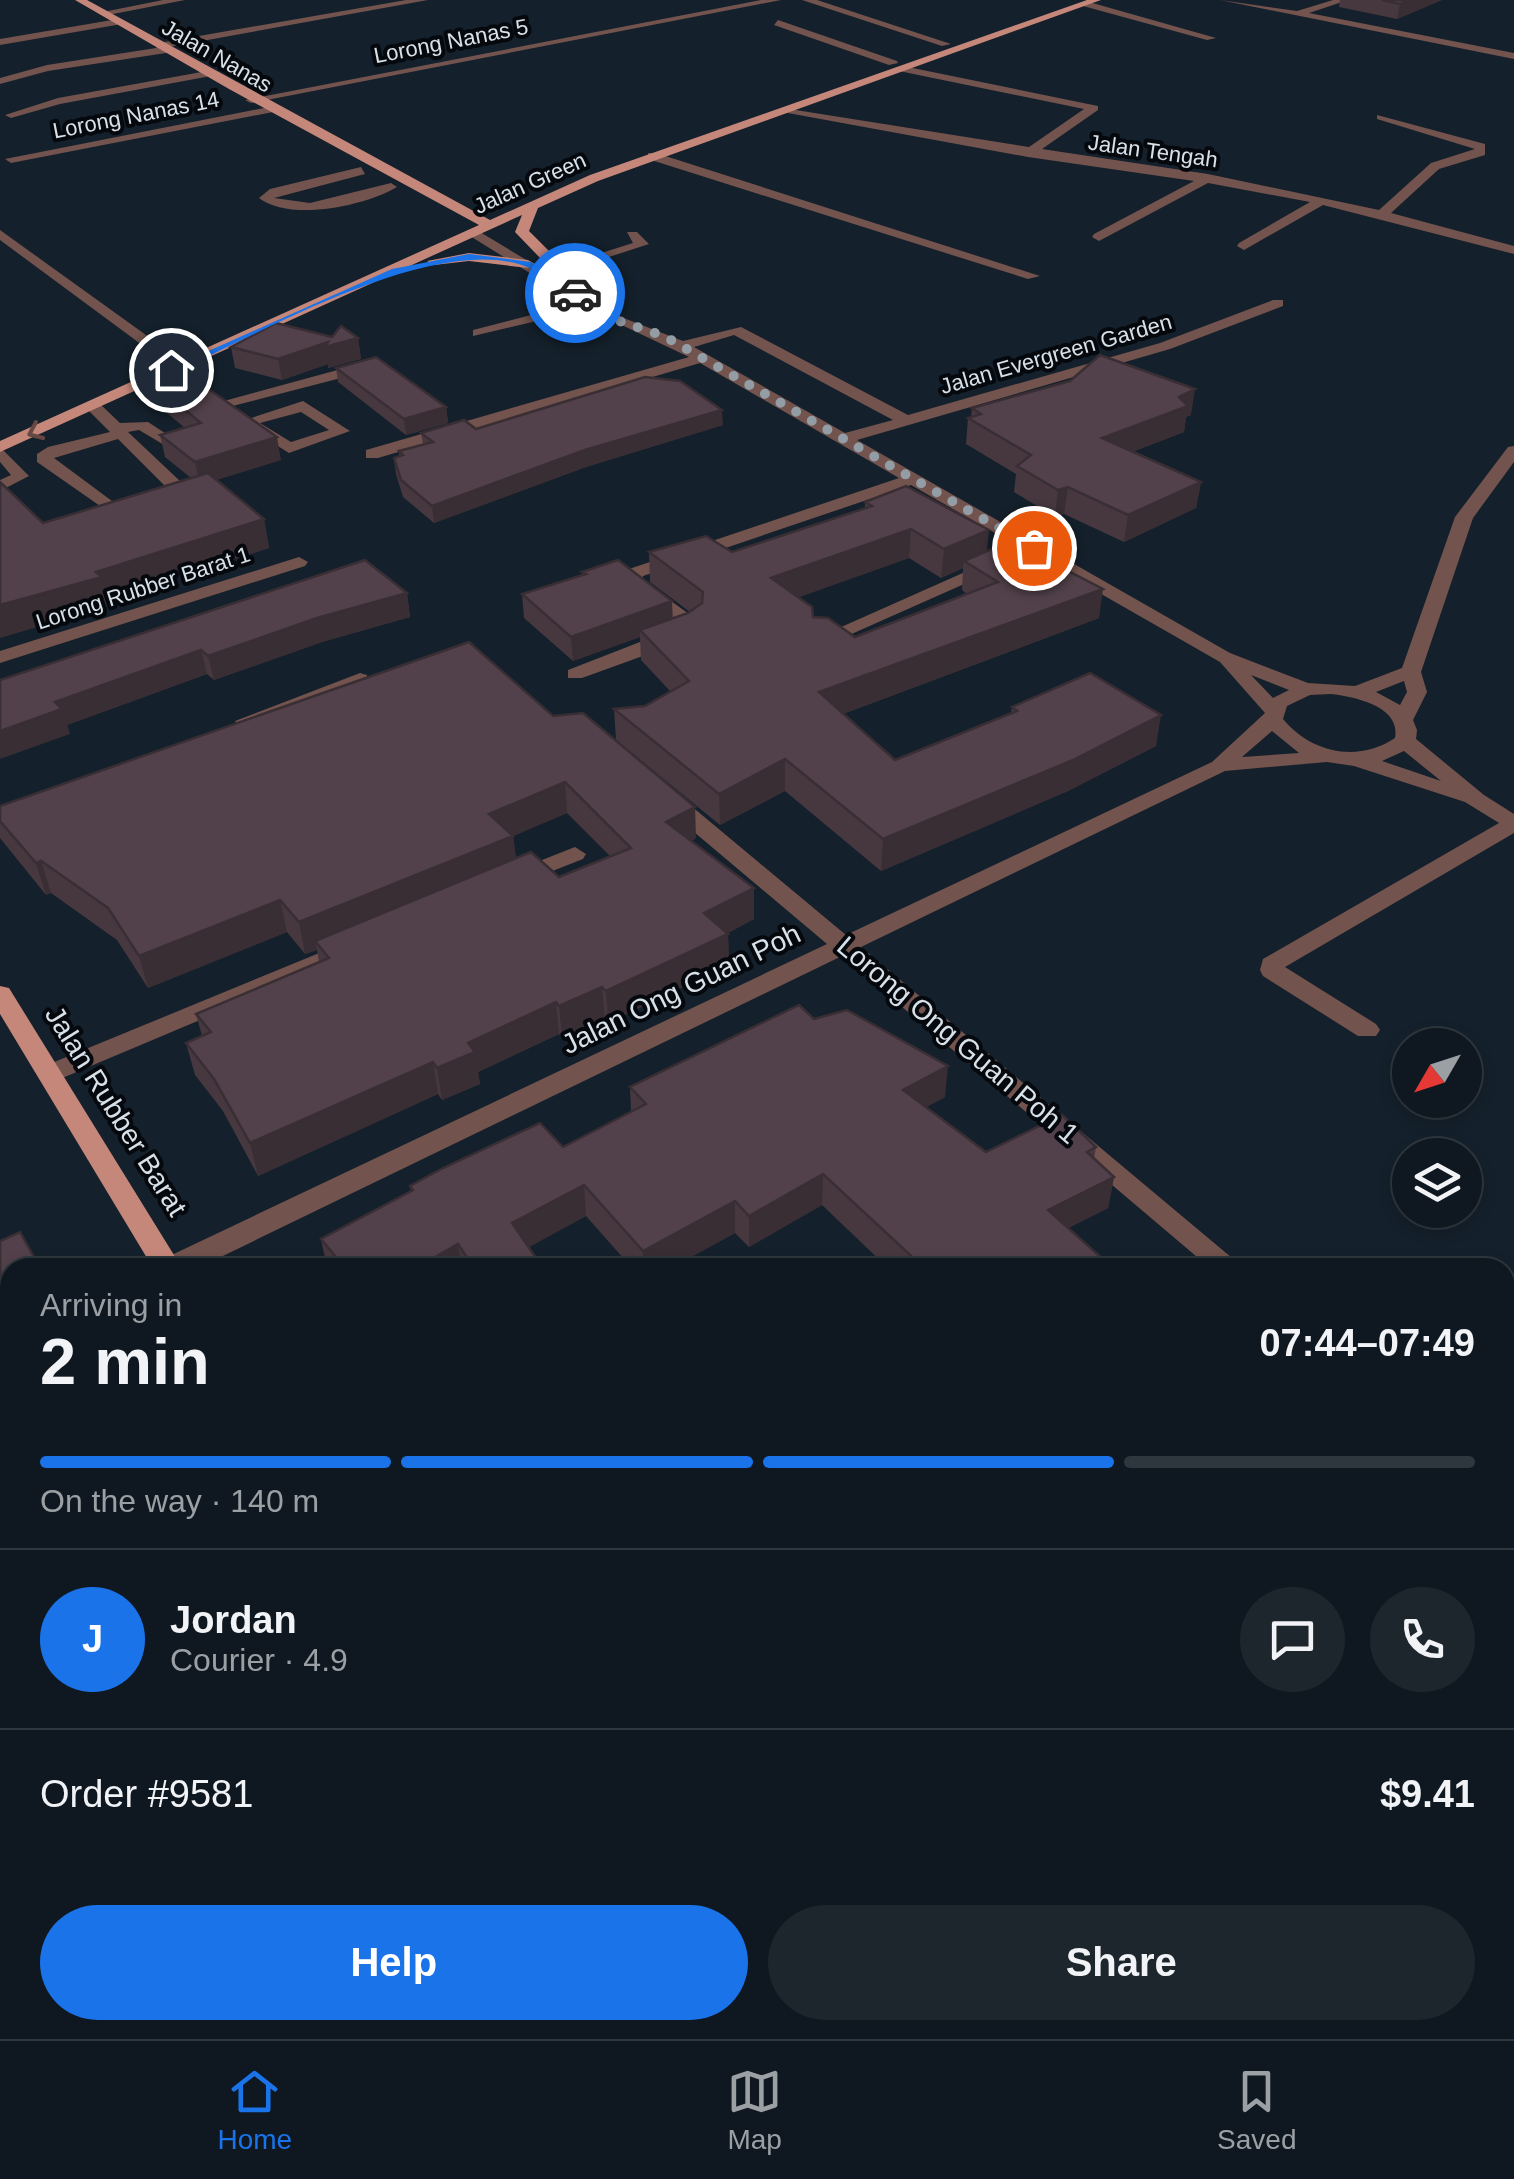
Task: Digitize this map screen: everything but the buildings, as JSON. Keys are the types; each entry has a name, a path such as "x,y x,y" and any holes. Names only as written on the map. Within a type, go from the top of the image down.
{"main road":[{"name":"Jalan Green","path":"0,431 174,368 395,271 476,226 1068,0"},
{"name":"Jalan Nanas","path":"86,1 275,114 334,140 476,226"},
{"name":"Jalan Green","path":"0,450 632,152 1091,2"},
{"name":"Jalan Nanas","path":"275,114 313,144 391,188 476,226"},
{"path":"532,206 522,232 547,257"},
{"path":"395,271 469,257 528,264"},
{"name":"Jalan Rubber Barat","path":"0,994 163,1258"}],"street":[{"path":"102,13 148,2 180,0"},
{"path":"0,81 47,68 423,0"},
{"name":"Lorong Nanas 5","path":"251,100 776,0"},
{"path":"808,0 946,44"},
{"path":"880,0 896,0"},
{"path":"1225,0 1514,56"},
{"path":"1297,14 1343,0"},
{"path":"1091,2 1211,38"},
{"path":"0,42 118,22"},
{"path":"778,23 898,66 1094,108 1028,153"},
{"path":"11,114 58,101 206,74"},
{"name":"Jalan Tengah","path":"783,110 1028,153 1208,178 1382,214 1514,250"},
{"name":"Lorong Nanas 14","path":"11,159 275,114"},
{"path":"1381,116 1481,148 1481,152 1435,166 1382,214"},
{"path":"652,156 1034,276"},
{"path":"362,171 274,192 265,198 290,210 391,188"},
{"path":"338,176 368,192"},
{"path":"1099,237 1208,178"},
{"path":"1244,246 1321,201"},
{"path":"476,226 547,257 578,276"},
{"path":"476,226 616,320 664,336"},
{"path":"564,267 642,244 632,235"},
{"path":"3,238 174,368"},
{"path":"592,285 680,346 1223,657 1306,689 1357,692 1392,708 1404,730 1476,800 1514,824 1275,959 1272,970 1367,1030"},
{"path":"478,334 592,304"},
{"name":"Jalan Evergreen Garden","path":"844,439 1164,346 1278,304"},
{"path":"680,346 736,330 907,420"},
{"path":"372,454 701,358"},
{"path":"247,422 303,406 342,432 290,448 247,422 215,400 373,365"},
{"path":"93,406 119,431 175,486 175,492 113,510 43,458 54,450 119,431 142,425 171,444"},
{"path":"0,450 21,476 0,486"},
{"path":"1356,759 1394,751 1417,692 1411,672 1464,517 1514,451"},
{"path":"575,674 680,636 693,626 632,582 635,574 914,479"},
{"path":"822,640 1034,548"},
{"name":"Lorong Rubber Barat 1","path":"0,657 299,562"},
{"path":"1223,657 1289,739 1331,757 1356,759 1476,800"},
{"path":"1357,692 1411,672"},
{"path":"216,731 360,680"},
{"name":"Jalan Ong Guan Poh","path":"190,1258 1218,766 1290,694 1306,689"},
{"name":"Jalan Ong Guan Poh","path":"1218,766 1331,757"},
{"name":"Lorong Ong Guan Poh 1","path":"653,785 1218,1258"},
{"path":"485,892 576,854"},
{"path":"51,1073 376,937"}],"way so far":[{"path":"575,293 616,320 664,336 1034,548"}],"route":[{"path":"171,370 395,271 442,259 469,257 528,264 575,293"}]}
